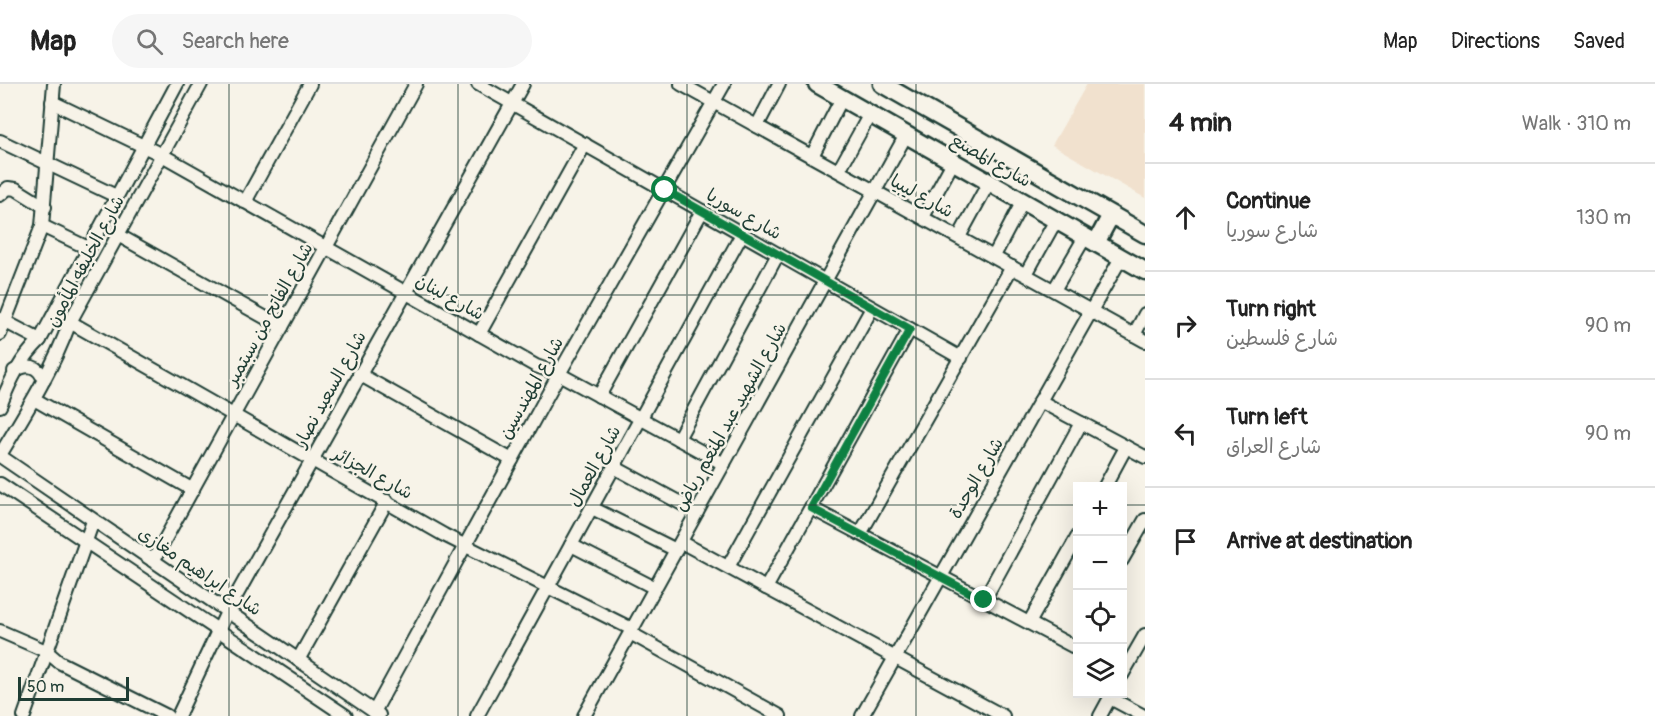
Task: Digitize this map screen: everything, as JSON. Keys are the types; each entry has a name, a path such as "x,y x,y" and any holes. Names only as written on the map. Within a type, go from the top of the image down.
{"main road":[{"name":"شارع المصنع","path":"817,84 1145,271"},
{"name":"شارع المصنع","path":"882,84 1145,234"},
{"path":"1091,240 1111,215"}],"street":[{"path":"40,340 1,325 42,226 54,84"},
{"name":"شارع الخليفه المأمون","path":"0,406 14,370 26,353 40,340 177,84"},
{"name":"شارع الخليفه المأمون","path":"0,456 60,351 70,322 201,84"},
{"path":"245,202 310,84"},
{"name":"شارع الفاتح من سبتمبر","path":"153,561 416,84"},
{"name":"شارع سوريا","path":"478,84 961,358"},
{"name":"شارع السعيد نصار","path":"178,716 226,612 523,84"},
{"name":"شارع ليبيا","path":"681,84 1145,341"},
{"name":"شارع المهندسين","path":"377,714 559,374 724,84"},
{"path":"757,126 779,84"},
{"path":"812,156 842,98"},
{"name":"شارع لبنان","path":"52,102 162,155 536,366 559,374 724,464"},
{"path":"839,171 870,114"},
{"name":"شارع الشهيد عبد المنعم رياض","path":"588,715 631,631 906,135"},
{"path":"0,141 116,196"},
{"path":"478,334 585,144"},
{"path":"923,217 953,162"},
{"path":"959,237 989,182"},
{"path":"0,195 8,189 16,189 45,207"},
{"path":"994,256 1023,201"},
{"path":"599,396 702,211"},
{"path":"1026,274 1056,220"},
{"path":"42,226 88,248"},
{"name":"شارع العمال","path":"477,716 742,234"},
{"path":"118,235 282,327"},
{"path":"1054,290 1091,240"},
{"path":"678,439 778,254"},
{"name":"شارع الوحدة","path":"862,716 1121,258"},
{"path":"860,534 1012,267"},
{"path":"728,567 872,308"},
{"path":"1134,335 1145,314"},
{"name":"شارع الجزائر","path":"70,322 444,535 549,585 780,716"},
{"path":"766,588 910,329"},
{"path":"14,370 24,366 33,366 40,371 44,380"},
{"path":"359,374 512,460"},
{"path":"34,399 193,490"},
{"path":"1040,401 1145,457"},
{"path":"984,600 1081,423"},
{"path":"1107,482 1126,447"},
{"name":"شارع ابراهيم مغازى","path":"0,456 377,714"},
{"path":"614,467 697,512"},
{"path":"0,484 217,629 328,711 346,716"},
{"path":"298,660 387,501"},
{"path":"591,507 728,567 1003,716"},
{"path":"811,508 1073,645"},
{"path":"24,716 93,520"},
{"path":"1127,551 1145,520"},
{"path":"1029,623 1073,543"},
{"path":"571,545 655,588"},
{"path":"0,631 46,651 59,662 167,716"},
{"path":"1127,667 1145,635"},
{"path":"1100,716 1110,698"},
{"path":"1114,698 1144,716"}],"shaded area":[{"path":"1087,84 1145,84 1145,198 1052,145"}],"route":[{"path":"665,190 910,329 811,508 984,600"}]}
